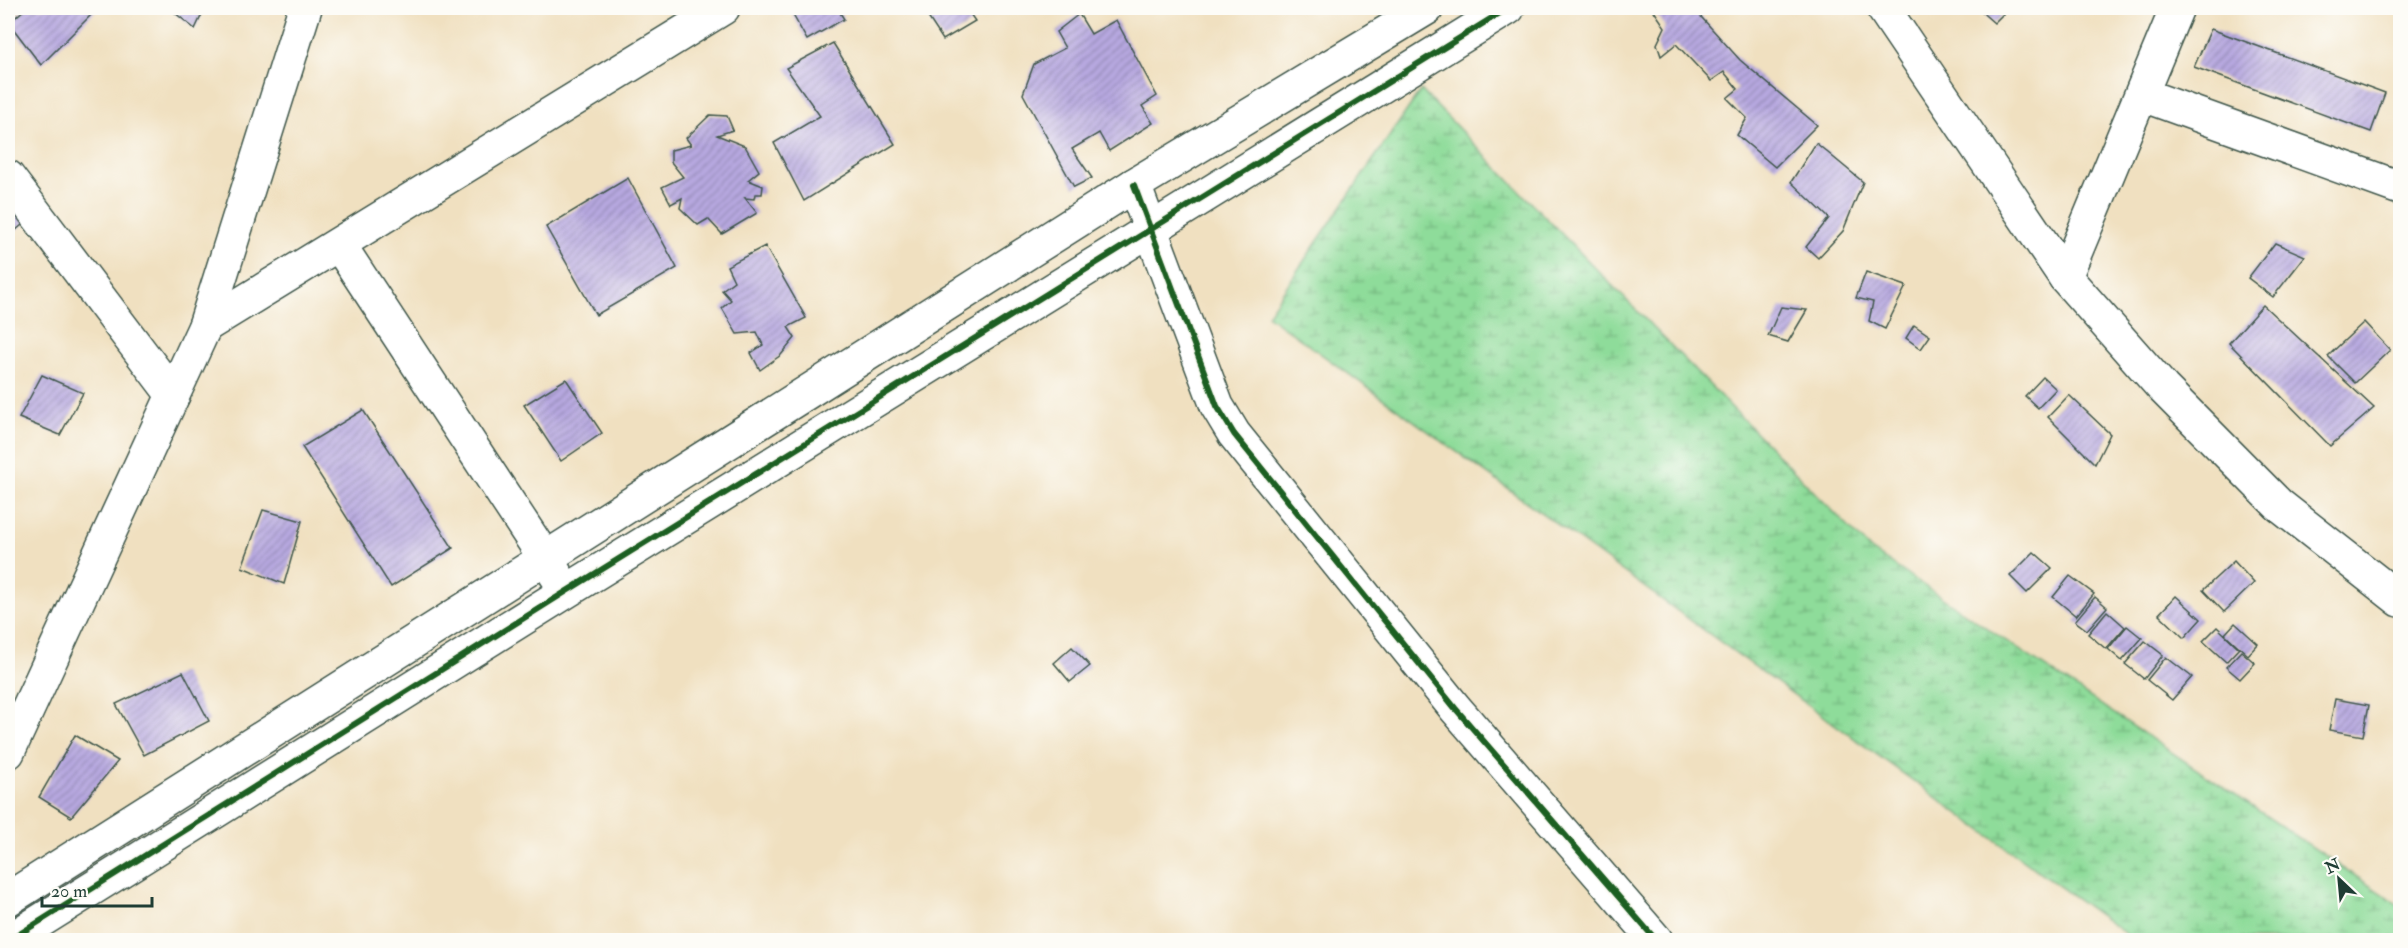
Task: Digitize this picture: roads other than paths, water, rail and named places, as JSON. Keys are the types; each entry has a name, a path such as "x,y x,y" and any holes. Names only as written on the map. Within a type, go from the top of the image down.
{"street":[{"path":"8,752 205,326 305,8"},
{"path":"205,326 340,246 723,8"},
{"path":"8,898 1134,185 1427,8"},
{"path":"1434,8 1455,40"},
{"path":"10,940 567,591 1508,8"},
{"path":"1883,8 2065,277 2163,388 2279,505 2400,600"},
{"path":"2065,277 2143,95 2177,8"},
{"path":"2143,95 2400,188"},
{"path":"8,177 173,395"},
{"path":"1134,185 1217,406 1234,434 1455,708 1656,940"},
{"path":"340,246 567,591"}]}
